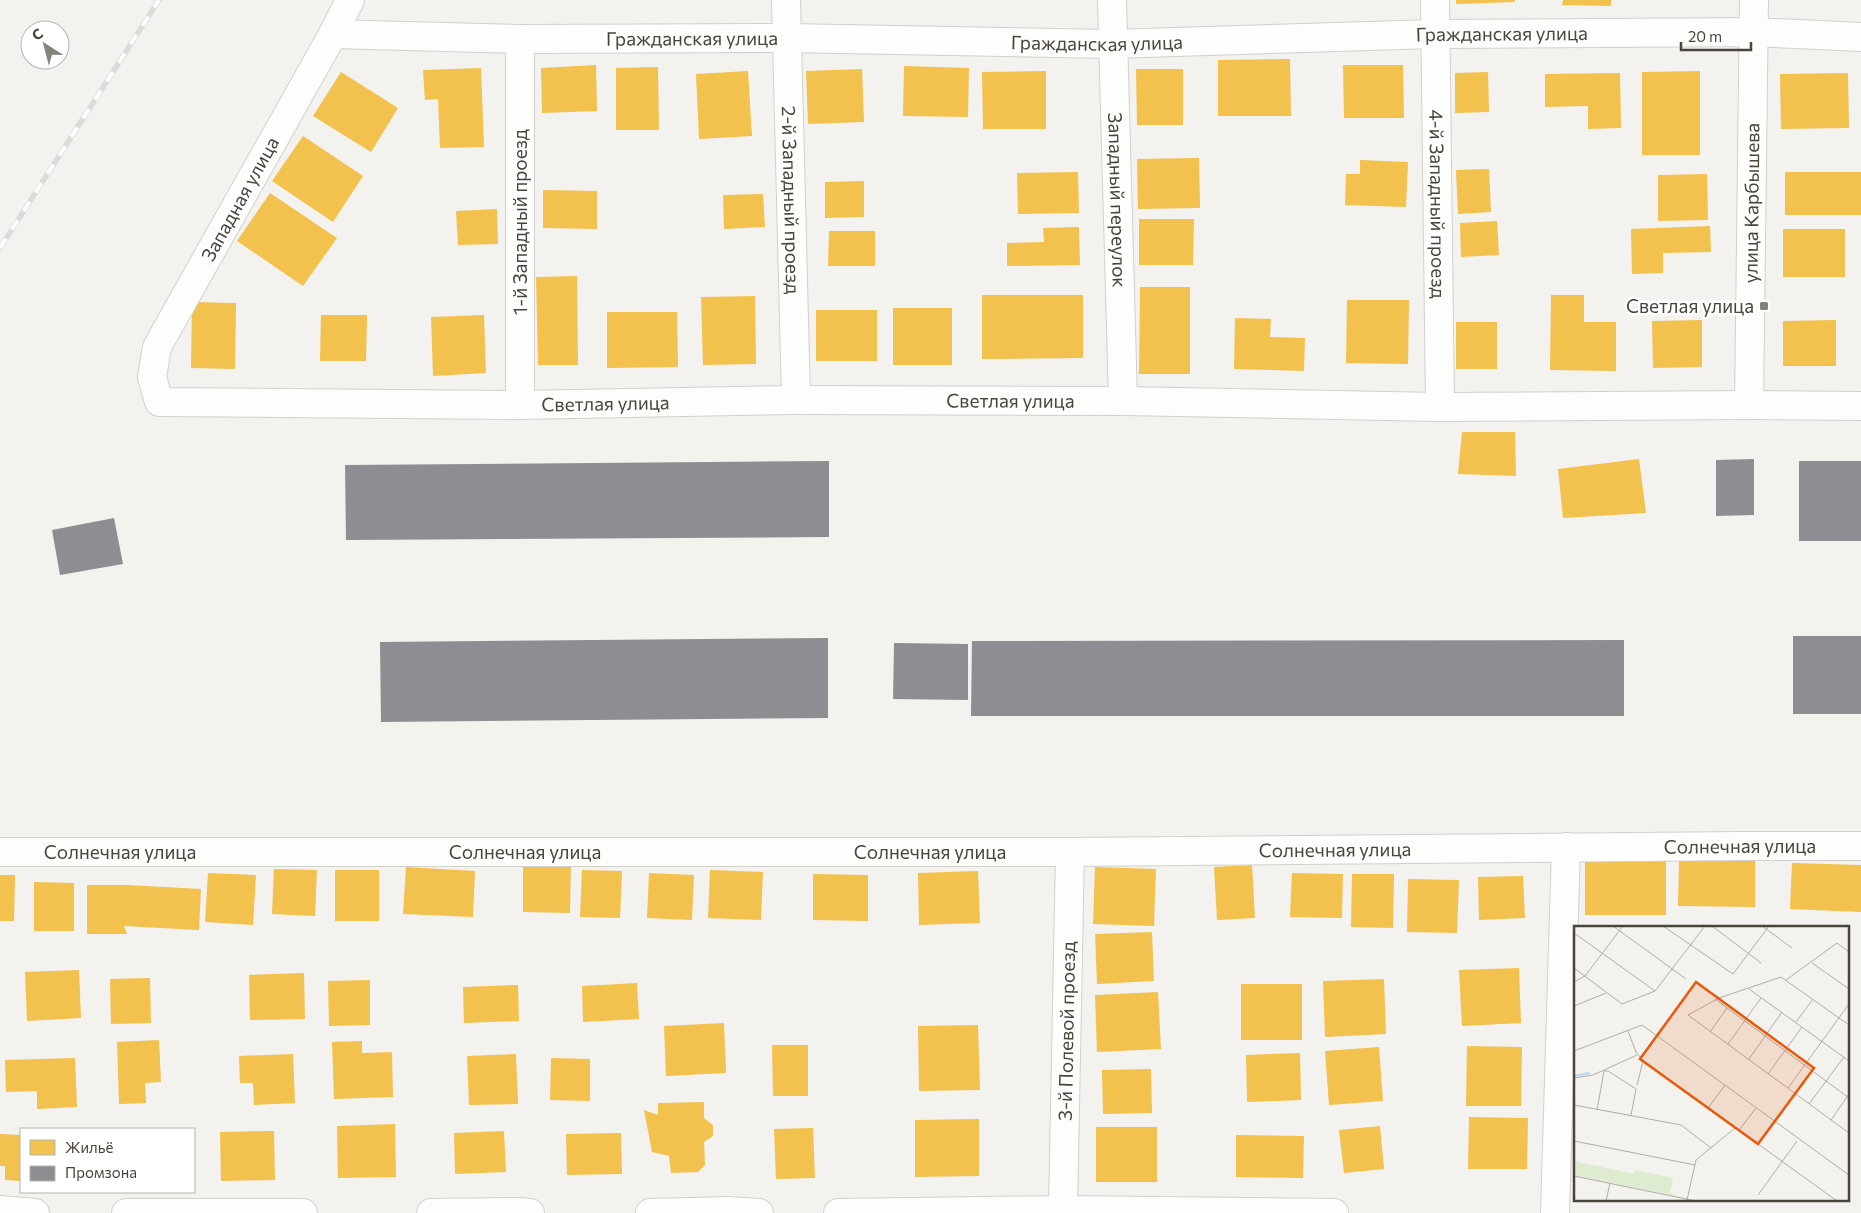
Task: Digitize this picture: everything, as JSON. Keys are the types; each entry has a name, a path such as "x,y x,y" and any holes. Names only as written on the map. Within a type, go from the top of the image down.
{"street":[{"name":"Западная улица","path":"159,402 152,377 157,347 333,34 350,0"},
{"name":"2-й Западный проезд","path":"786,0 796,400"},
{"name":"Западный переулок","path":"1112,0 1123,401"},
{"name":"4-й Западный проезд","path":"1435,0 1440,407"},
{"name":"улица Карбышева","path":"1750,404 1754,0"},
{"name":"Гражданская улица","path":"333,34 520,39 786,38 1112,44 1435,34 1754,32 1861,37"},
{"name":"1-й Западный проезд","path":"520,39 520,405"},
{"name":"Светлая улица","path":"159,402 520,405 796,400 1123,401 1440,407 1750,404 1861,406"},
{"name":"Солнечная улица","path":"0,852 1070,852 1861,846"},
{"path":"1555,1213 1566,847"},
{"name":"3-й Полевой проезд","path":"1063,1210 1070,852"},
{"path":"0,1210 35,1213"},
{"path":"838,1213 1063,1210 1334,1213"},
{"path":"650,1213 728,1211 759,1213"},
{"path":"126,1213 304,1213"},
{"path":"431,1213 530,1213"}],"building: Жильё":[{"path":"1456,0 1515,0 1515,2 1456,4"},
{"path":"1563,0 1611,0 1611,6 1562,5"},
{"path":"1290,59 1291,116 1218,116 1218,60"},
{"path":"596,65 597,111 542,113 541,68"},
{"path":"1343,65 1403,65 1404,118 1344,118"},
{"path":"904,66 969,68 968,117 903,116"},
{"path":"658,67 659,130 616,130 616,68"},
{"path":"481,68 484,147 440,148 438,99 425,100 423,70"},
{"path":"862,69 864,122 808,124 806,71"},
{"path":"1136,69 1183,69 1183,125 1137,125"},
{"path":"748,71 752,136 699,139 696,74"},
{"path":"1046,71 1046,129 983,129 982,72"},
{"path":"1700,71 1700,155 1642,155 1642,72"},
{"path":"341,72 398,108 371,152 313,116"},
{"path":"1488,72 1489,112 1455,113 1455,73"},
{"path":"1620,73 1621,128 1588,129 1588,106 1545,107 1545,74"},
{"path":"1848,73 1849,128 1781,129 1780,74"},
{"path":"303,136 363,176 333,222 272,181"},
{"path":"1199,158 1200,208 1138,209 1137,159"},
{"path":"1360,160 1408,162 1406,207 1345,205 1346,174 1360,174"},
{"path":"1489,169 1491,212 1458,214 1456,170"},
{"path":"1078,172 1079,213 1018,214 1017,173"},
{"path":"1785,172 1861,172 1861,215 1785,215"},
{"path":"1707,174 1708,220 1658,221 1658,175"},
{"path":"864,181 864,217 825,218 825,182"},
{"path":"543,190 597,191 597,229 543,228"},
{"path":"270,193 337,238 303,286 237,241"},
{"path":"763,194 765,227 724,229 723,195"},
{"path":"497,209 498,244 458,245 456,211"},
{"path":"1139,219 1194,219 1193,265 1139,265"},
{"path":"1497,221 1499,255 1461,257 1460,223"},
{"path":"1710,226 1711,252 1663,253 1663,273 1632,274 1631,229"},
{"path":"1079,227 1080,265 1007,266 1007,243 1044,242 1043,228"},
{"path":"1783,229 1845,229 1845,277 1783,277"},
{"path":"829,231 875,231 875,266 828,266"},
{"path":"577,276 578,365 538,365 536,277"},
{"path":"1140,287 1190,287 1190,374 1139,374"},
{"path":"982,295 1083,295 1083,358 982,359"},
{"path":"1551,295 1584,295 1584,322 1616,322 1616,371 1550,370"},
{"path":"755,296 756,364 703,365 701,297"},
{"path":"1347,300 1409,300 1408,364 1346,363"},
{"path":"192,302 236,303 235,369 191,368"},
{"path":"893,308 952,308 952,365 893,365"},
{"path":"816,310 877,310 877,361 816,361"},
{"path":"607,312 677,312 678,367 607,368"},
{"path":"321,315 367,315 366,361 320,361"},
{"path":"484,315 486,373 433,376 431,317"},
{"path":"1235,318 1271,319 1270,337 1305,338 1304,371 1234,369"},
{"path":"1702,320 1702,367 1653,368 1652,321"},
{"path":"1836,320 1836,366 1783,366 1783,321"},
{"path":"1456,322 1497,322 1497,369 1456,369"},
{"path":"1462,432 1515,432 1516,476 1458,474"},
{"path":"1639,459 1646,513 1563,518 1558,469"},
{"path":"523,860 571,861 570,913 523,912"},
{"path":"1679,860 1755,860 1755,907 1678,906"},
{"path":"1585,861 1666,861 1666,915 1585,915"},
{"path":"1792,863 1861,865 1861,912 1790,909"},
{"path":"1252,865 1255,918 1217,920 1214,867"},
{"path":"406,867 475,871 473,917 403,914"},
{"path":"1095,867 1156,869 1154,926 1093,924"},
{"path":"274,869 317,870 315,916 272,914"},
{"path":"335,870 379,870 379,921 335,921"},
{"path":"582,870 622,871 620,918 580,917"},
{"path":"710,870 763,872 761,920 708,918"},
{"path":"978,871 980,923 919,925 918,873"},
{"path":"208,873 256,875 253,925 205,922"},
{"path":"649,873 694,875 692,920 647,918"},
{"path":"1292,873 1343,874 1342,918 1290,917"},
{"path":"813,874 868,875 868,921 813,920"},
{"path":"1352,874 1394,874 1393,928 1351,927"},
{"path":"0,875 15,875 14,921 0,921"},
{"path":"1523,876 1525,918 1479,920 1478,877"},
{"path":"1408,879 1459,880 1457,933 1407,932"},
{"path":"34,882 74,883 74,931 34,931"},
{"path":"87,885 201,889 199,930 124,926 127,934 87,934"},
{"path":"1152,932 1154,981 1097,984 1095,934"},
{"path":"1519,968 1521,1023 1462,1026 1459,970"},
{"path":"79,970 81,1018 27,1021 25,972"},
{"path":"304,973 305,1019 250,1020 249,975"},
{"path":"150,978 151,1023 111,1024 110,979"},
{"path":"1384,979 1386,1034 1325,1037 1323,981"},
{"path":"370,980 370,1025 329,1026 328,981"},
{"path":"637,983 639,1019 583,1022 582,986"},
{"path":"1241,984 1302,984 1302,1040 1241,1040"},
{"path":"518,985 519,1021 464,1023 463,987"},
{"path":"1158,992 1161,1049 1097,1052 1095,995"},
{"path":"724,1023 726,1073 666,1076 664,1026"},
{"path":"978,1025 980,1090 919,1091 918,1026"},
{"path":"159,1040 161,1082 145,1083 146,1103 119,1104 117,1042"},
{"path":"362,1041 362,1053 392,1052 393,1097 334,1099 332,1042"},
{"path":"772,1045 808,1045 808,1096 773,1096"},
{"path":"1467,1046 1522,1047 1521,1106 1466,1106"},
{"path":"1379,1047 1383,1101 1329,1105 1325,1051"},
{"path":"1300,1053 1301,1100 1247,1102 1246,1055"},
{"path":"293,1054 295,1103 254,1105 253,1083 240,1083 239,1056"},
{"path":"516,1054 518,1104 469,1105 467,1056"},
{"path":"75,1058 77,1107 37,1109 37,1091 6,1092 5,1060"},
{"path":"551,1058 590,1059 590,1101 550,1100"},
{"path":"1151,1069 1152,1113 1103,1114 1102,1070"},
{"path":"704,1102 704,1118 713,1125 713,1136 704,1142 705,1165 698,1172 671,1173 669,1156 652,1152 644,1110 658,1115 658,1103"},
{"path":"1469,1117 1528,1118 1527,1169 1468,1169"},
{"path":"979,1119 979,1176 915,1177 915,1120"},
{"path":"395,1124 396,1177 338,1178 337,1126"},
{"path":"1380,1126 1384,1169 1344,1173 1339,1130"},
{"path":"1096,1127 1157,1127 1157,1182 1096,1182"},
{"path":"813,1128 815,1178 776,1179 774,1129"},
{"path":"274,1131 275,1180 221,1181 220,1132"},
{"path":"504,1131 506,1172 455,1174 454,1133"},
{"path":"621,1133 622,1174 567,1175 566,1134"},
{"path":"0,1134 20,1135 20,1181 5,1180 5,1166 0,1166"},
{"path":"1236,1135 1304,1136 1303,1178 1236,1177"}],"building: Промзона":[{"path":"1754,459 1754,515 1716,516 1716,460"},
{"path":"829,461 829,537 346,540 345,465"},
{"path":"1799,461 1861,461 1861,541 1799,541"},
{"path":"114,518 123,564 60,575 52,530"},
{"path":"1793,636 1861,636 1861,714 1793,714"},
{"path":"828,638 828,718 381,722 380,642"},
{"path":"1624,640 1624,716 971,716 972,641"},
{"path":"894,643 968,644 968,700 893,699"}],"railway":[{"path":"0,248 159,0"}],"place":[{"name":"Светлая улица","path":"1764,306"}]}
